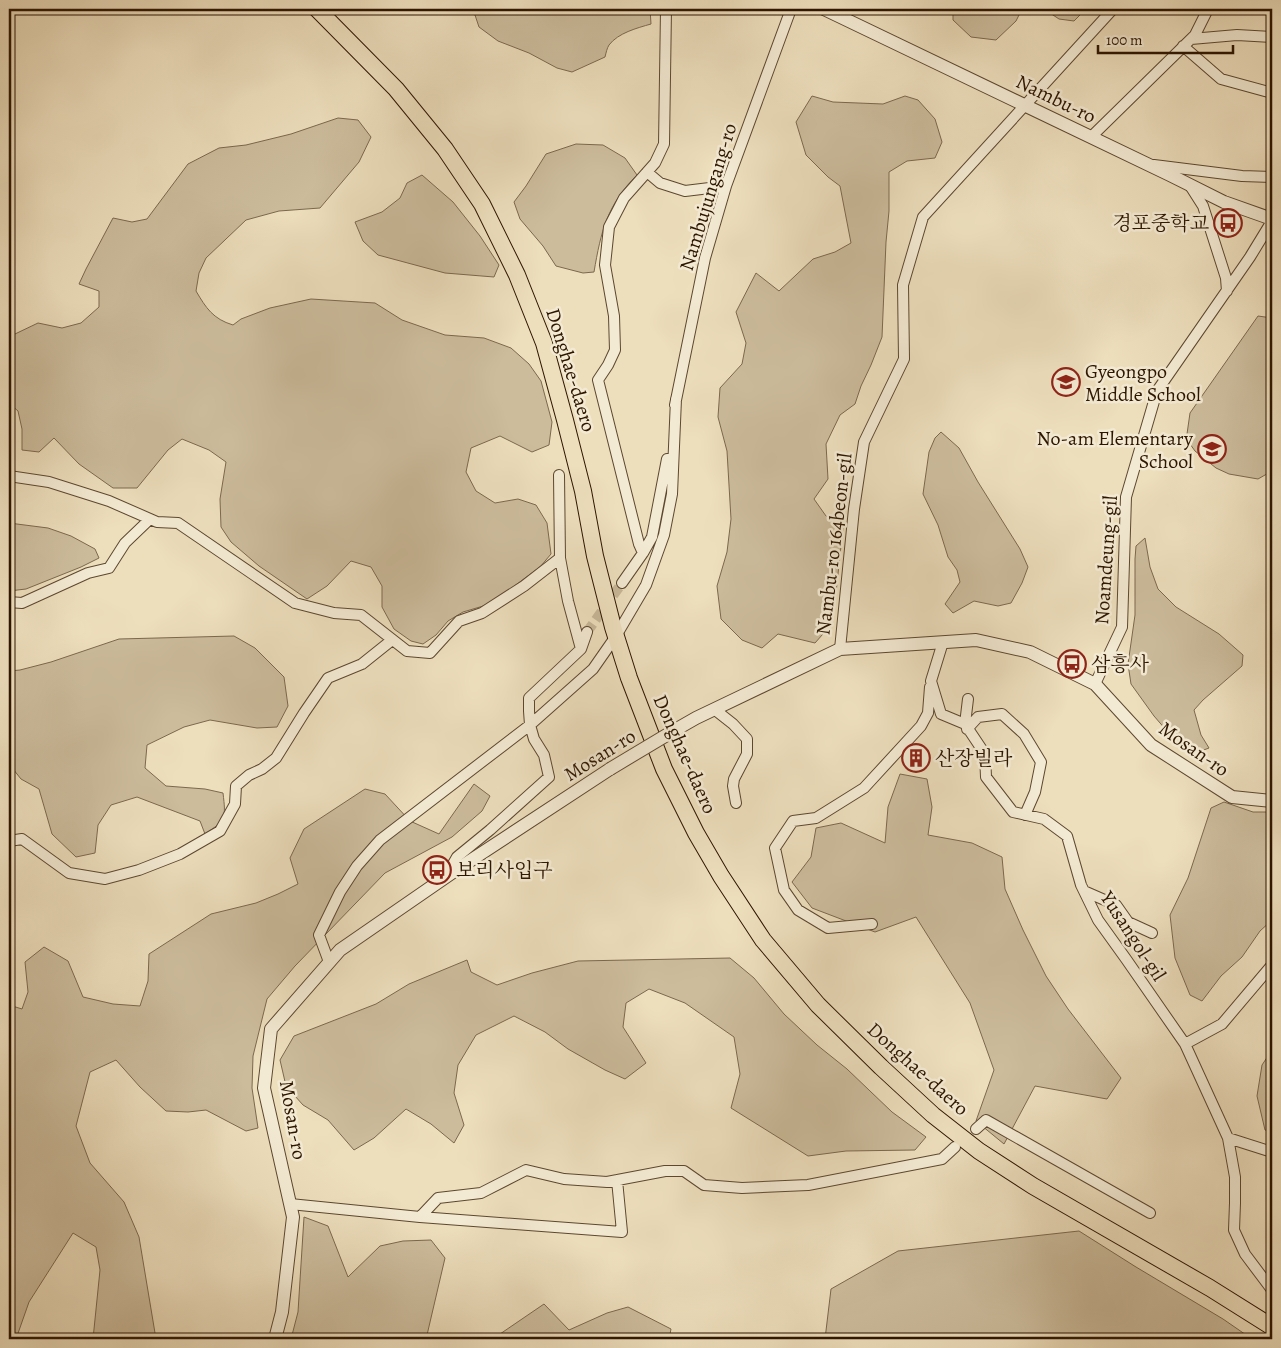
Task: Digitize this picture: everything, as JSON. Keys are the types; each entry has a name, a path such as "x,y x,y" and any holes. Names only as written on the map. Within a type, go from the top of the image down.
{"main road":[{"name":"Donghae-daero","path":"317,9 396,89 445,149 482,204 517,275 544,343 583,491 595,556 616,636 644,720 664,769 696,833 721,876 763,940 818,1005 881,1067 933,1114 979,1151 1033,1186 1210,1288 1272,1327"}],"street":[{"path":"643,552 639,544 598,380 615,350 614,316 605,265 609,227 624,198 655,163 664,144 666,9"},
{"name":"Nambujungang-ro","path":"622,583 652,537 666,471 676,399 705,258 726,186 791,9"},
{"name":"Nambu-ro","path":"824,9 1224,202 1272,220"},
{"name":"Nambu-ro 164beon-gil","path":"840,650 854,509 864,442 904,359 903,285 923,217 1113,9"},
{"path":"1091,137 1195,35 1208,9"},
{"path":"1191,38 1237,35 1272,37"},
{"path":"1183,46 1221,79 1272,93"},
{"path":"1147,164 1242,176 1272,176"},
{"path":"647,172 660,183 685,191 726,186"},
{"path":"1189,184 1203,206 1226,278 1227,291"},
{"name":"Noamdeung-gil","path":"1095,684 1122,627 1126,498 1157,391 1227,291 1272,220"},
{"name":"Nambujungang-ro","path":"329,962 319,935 340,892 357,866 380,840 530,725 593,669 616,636 646,585 664,535 672,494 676,399"},
{"path":"559,475 560,558 568,601 581,649"},
{"path":"9,476 49,482 110,501 157,522 178,523 296,603 334,613 361,615 407,651 430,653 459,620 482,613 524,586 560,558"},
{"path":"9,602 22,603 88,573 109,568 125,543 150,519"},
{"path":"453,872 453,864 457,857 549,777 544,755 534,739 530,725 528,712 529,698 581,649 587,632"},
{"path":"9,841 22,839 68,873 105,879 139,870 180,854 220,831 236,804 236,786 248,775 262,769 276,758 328,678 362,664 392,640"},
{"name":"Mosan-ro","path":"275,1339 282,1312 294,1217 264,1088 271,1029 340,950 453,872 610,769 674,730 714,709 840,650 976,640 1030,652 1095,684 1151,744 1232,797 1272,801"},
{"path":"872,924 828,928 798,910 784,890 775,848 792,821 816,818 864,788 921,726 928,713 931,681 943,642"},
{"path":"931,681 941,714 966,727"},
{"path":"966,727 968,699"},
{"path":"714,709 734,724 747,739 747,754 734,779 733,786 736,803"},
{"path":"966,727 978,717 1002,714 1024,734 1041,762 1035,792 1025,815"},
{"name":"Yusangol-gil","path":"966,727 985,754 986,777 1013,812 1044,819 1066,836 1084,891 1098,920 1184,1044 1228,1138 1235,1177 1234,1230 1245,1254 1272,1290"},
{"path":"1084,891 1116,904 1128,922 1152,933"},
{"path":"1184,1044 1222,1024 1272,965"},
{"path":"976,1129 986,1120 1150,1214"},
{"path":"1228,1138 1272,1152"},
{"path":"420,1218 438,1198 481,1193 526,1170 564,1179 607,1182 665,1171 684,1171 704,1185 742,1188 808,1185 942,1159 955,1147"},
{"path":"290,1204 420,1218 622,1232 617,1180"}],"shaded area":[{"path":"465,9 650,9 651,24 628,31 617,37 609,45 605,57 572,72 557,68 529,53 498,41 479,27 475,15"},
{"path":"953,9 1022,9 1016,21 996,40 971,37 953,20"},
{"path":"1044,9 1086,9 1074,21 1059,19"},
{"path":"812,96 833,102 883,104 905,96 918,100 935,119 942,142 935,158 907,161 889,172 889,211 882,337 855,404 840,415 826,444 828,479 814,499 826,516 843,527 836,593 830,626 815,643 778,634 762,648 742,640 721,619 717,586 727,552 731,519 727,451 718,417 720,388 742,364 746,343 736,312 756,273 779,291 813,259 835,252 851,243 840,186 806,155 796,122"},
{"path":"338,118 358,120 371,137 359,162 320,208 279,211 246,220 206,258 199,273 196,291 203,303 215,316 233,325 241,319 270,308 311,299 375,303 402,320 445,335 484,338 511,348 529,364 541,381 552,422 549,445 532,452 500,436 471,448 466,472 476,491 495,503 518,499 536,505 547,523 551,554 540,567 490,604 463,612 448,621 436,635 423,644 411,641 394,629 382,607 382,586 371,567 351,561 327,586 307,599 259,566 231,542 221,527 220,499 226,462 209,450 182,439 168,450 137,488 113,488 79,464 54,438 39,452 22,450 22,429 18,411 9,403 9,333 15,334 38,323 62,328 81,323 99,307 99,291 79,284 113,218 132,222 147,219 188,164 219,148 246,145 291,134"},
{"path":"576,144 603,145 625,158 637,175 619,197 607,219 599,244 594,272 583,273 556,266 543,246 520,219 514,202 546,154"},
{"path":"422,175 453,202 480,236 499,265 494,277 445,273 378,255 363,241 355,222 382,212 400,198 407,183"},
{"path":"1258,316 1272,318 1272,471 1258,479 1229,474 1216,468 1195,451 1190,444 1187,434 1190,413"},
{"path":"941,432 959,448 1020,549 1028,567 1011,603 998,606 974,601 953,613 945,604 960,582 957,570 948,557 938,525 923,494 929,452 935,438"},
{"path":"9,523 48,528 71,536 95,549 99,558 26,589 9,591"},
{"path":"1145,538 1150,567 1158,589 1176,607 1219,634 1243,655 1242,666 1194,710 1201,735 1209,748 1193,754 1179,745 1154,716 1131,684 1128,664 1135,615 1136,546"},
{"path":"234,636 255,648 284,677 288,706 277,727 257,728 210,720 184,727 147,745 145,768 166,786 205,789 223,793 224,813 221,821 205,834 200,821 137,797 111,805 98,825 95,853 76,857 52,834 39,789 21,779 9,764 9,671 51,662 119,639"},
{"path":"900,774 927,779 932,807 928,835 972,843 1002,857 1005,889 1046,976 1068,1009 1121,1078 1107,1099 1035,1086 1004,1144 976,1121 994,1070 970,1003 916,917 875,932 812,908 792,882 811,857 816,828 841,823 885,843 888,807"},
{"path":"474,784 490,796 482,811 452,837 385,873 295,966 267,999 253,1056 252,1088 258,1128 246,1131 206,1110 188,1112 166,1111 140,1087 116,1060 90,1072 76,1126 90,1163 124,1202 139,1237 156,1339 93,1339 100,1270 96,1247 73,1233 29,1302 16,1339 9,1339 9,1005 22,1009 28,992 25,962 44,947 68,961 83,997 113,1004 140,1006 148,981 149,954 211,914 256,903 298,884 290,858 304,829 365,789 385,794 410,821 439,834"},
{"path":"1224,802 1253,812 1272,812 1272,920 1260,931 1242,957 1221,976 1202,1001 1190,995 1175,958 1170,915 1188,878 1211,808"},
{"path":"730,958 754,978 784,1014 817,1045 847,1069 892,1112 926,1137 915,1150 846,1151 808,1156 731,1108 740,1074 734,1037 685,1003 649,989 626,1003 623,1027 646,1063 625,1079 568,1049 545,1032 514,1016 476,1035 458,1065 454,1093 464,1125 454,1143 431,1124 406,1109 374,1138 354,1150 328,1120 303,1105 286,1086 280,1060 294,1036 376,1004 409,984 467,960 471,972 497,985 532,973 578,961"},
{"path":"1272,1050 1272,1132 1265,1130 1257,1096 1262,1065"},
{"path":"304,1217 328,1226 348,1277 380,1246 403,1241 431,1240 445,1258 427,1335 500,1334 544,1304 569,1330 607,1313 628,1307 671,1329 669,1339 291,1339 298,1312"},
{"path":"1079,1231 1223,1319 1252,1339 825,1339 831,1289 898,1251"}],"tunnel":[{"path":"587,632 622,583"}],"place":[{"name":"경포중학교","path":"1228,223"},
{"name":"Gyeongpo Middle School","path":"1066,382"},
{"name":"No-am Elementary School","path":"1212,449"},
{"name":"삼흥사","path":"1072,664"},
{"name":"산장빌라","path":"916,758"},
{"name":"보리사입구","path":"437,870"}]}
